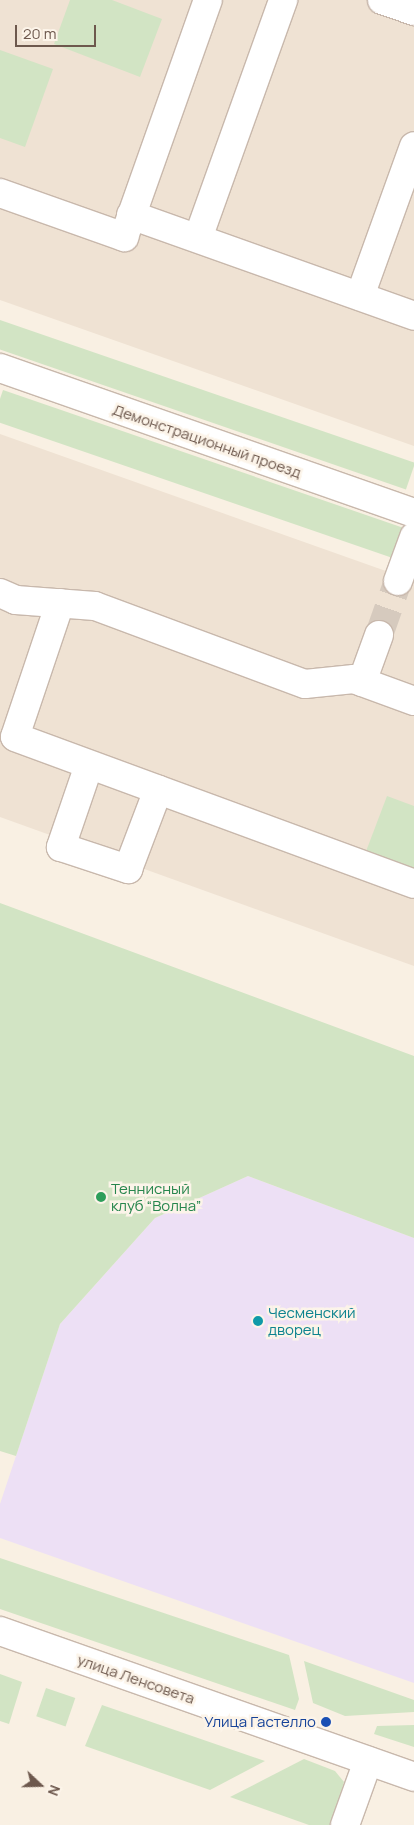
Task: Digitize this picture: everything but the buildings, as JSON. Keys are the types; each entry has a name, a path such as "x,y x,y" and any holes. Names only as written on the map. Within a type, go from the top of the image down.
{"street":[{"path":"0,193 124,237 208,0"},
{"path":"198,238 283,0"},
{"path":"382,0 414,12"},
{"path":"360,296 414,146"},
{"path":"132,215 414,316"},
{"name":"Демонстрационный проезд","path":"0,368 414,513"},
{"path":"398,581 414,537"},
{"path":"0,593 16,600 95,606 305,684 362,682 414,701"},
{"path":"60,603 15,737 414,884"},
{"path":"362,682 379,635"},
{"path":"89,764 61,847 128,869 158,790"},
{"name":"улица Ленсовета","path":"0,1631 414,1777"},
{"path":"345,1825 368,1761"}],"shaded area":[{"path":"0,0 414,0 414,446 0,300"},
{"path":"0,434 414,581 414,966 0,817"},
{"path":"248,1176 414,1238 414,1683 0,1538 0,1504 60,1324 155,1218"}],"green space":[{"path":"70,0 112,0 162,19 140,77 54,44"},
{"path":"0,50 53,69 25,147 0,138"},
{"path":"0,320 414,463 406,489 0,350"},
{"path":"3,390 410,530 399,560 0,423 0,399"},
{"path":"387,796 414,806 414,873 365,854"},
{"name":"Теннисный клуб “Волна”","path":"0,903 414,1056 414,1238 248,1176 155,1218 60,1324 16,1456 0,1451"},
{"path":"0,1558 289,1655 299,1699 295,1710 0,1609"},
{"path":"304,1661 414,1700 414,1712 345,1716 313,1703"},
{"path":"0,1674 22,1682 9,1724 0,1721"},
{"path":"46,1688 75,1698 66,1726 36,1716"},
{"path":"102,1705 265,1761 210,1790 85,1746"},
{"path":"414,1725 414,1747 374,1734 377,1726"},
{"path":"304,1759 335,1771 344,1782 331,1825 309,1825 230,1797"}],"tunnel":[{"path":"379,635 398,581"}],"place":[{"name":"Теннисный клуб “Волна”","path":"101,1197"},
{"name":"Чесменский дворец","path":"258,1321"},
{"name":"Улица Гастелло","path":"326,1722"}]}
